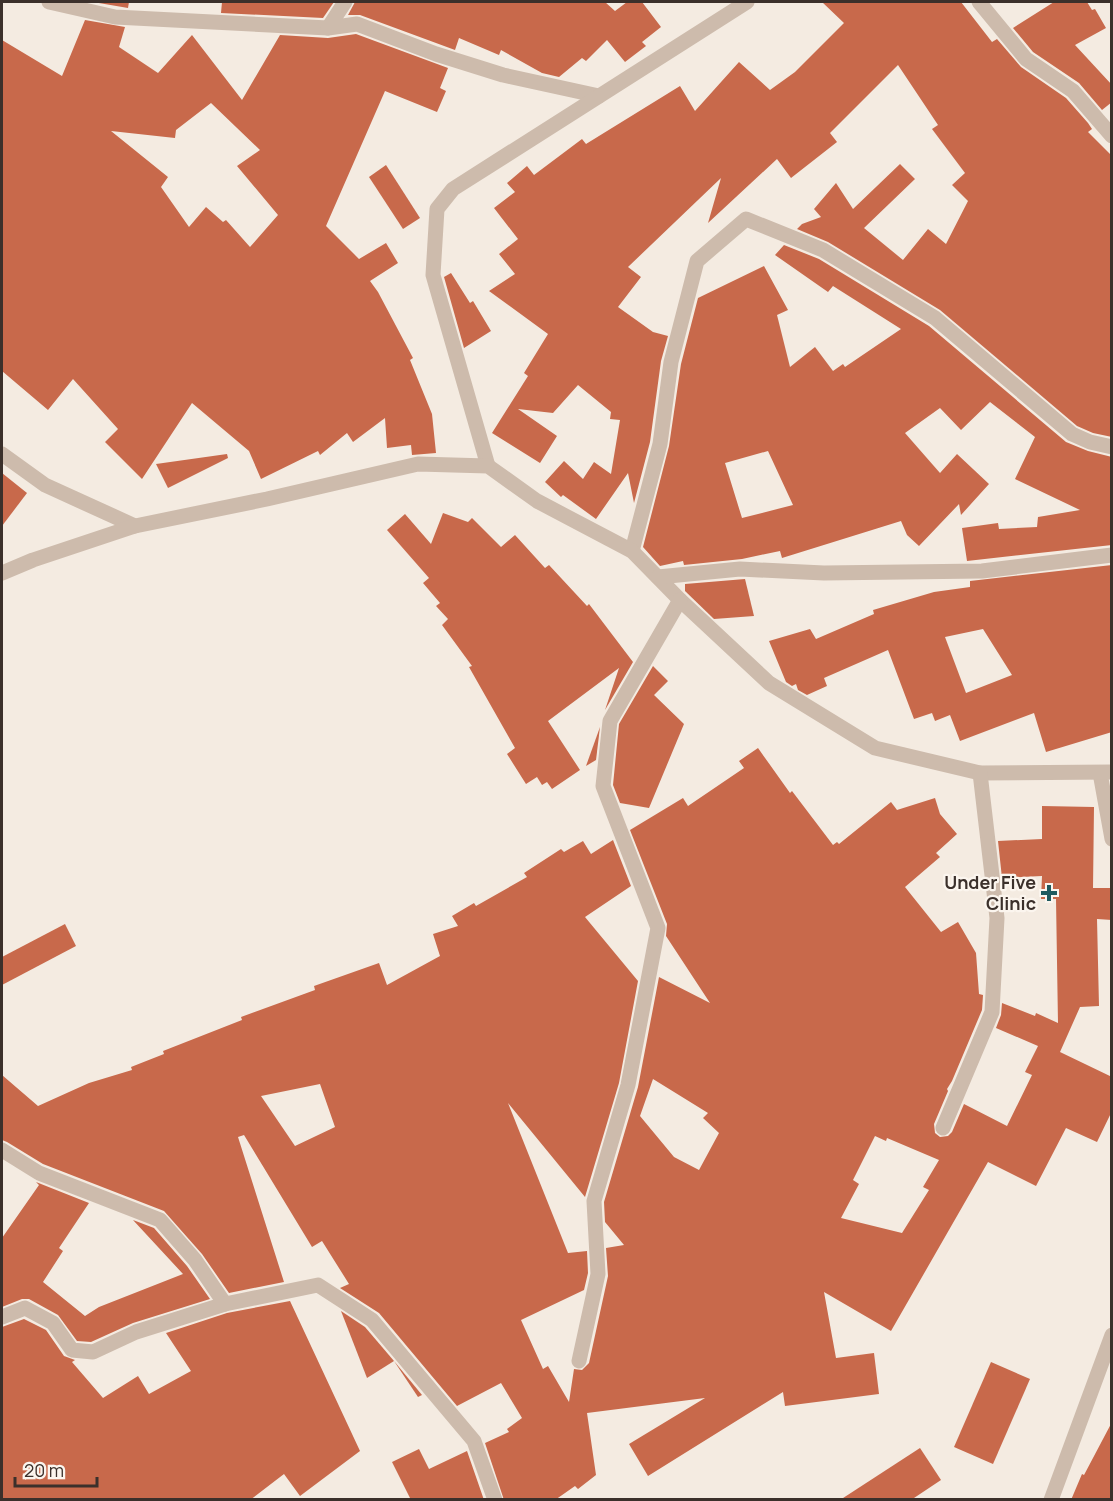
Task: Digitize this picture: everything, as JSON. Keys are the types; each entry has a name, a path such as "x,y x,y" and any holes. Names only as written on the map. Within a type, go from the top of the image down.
{"street":[{"path":"49,2 115,17 328,28 357,24 436,54 503,75 599,96"},
{"path":"328,28 345,2"},
{"path":"488,466 433,275 437,209 453,189 747,2"},
{"path":"980,2 1026,59 1073,91 1112,136"},
{"path":"632,551 660,444 671,362 697,261 746,219 823,250 935,318 1072,434 1090,442 1112,447"},
{"path":"2,454 45,485 135,526"},
{"path":"2,573 33,560 135,526 267,499 418,464 488,466 537,501 632,551 680,600 769,683 875,748 980,773 1106,773 1112,839"},
{"path":"658,577 740,569 824,573 982,571 1112,555"},
{"path":"579,1361 598,1275 594,1201 628,1085 658,928 603,786 610,721 680,600"},
{"path":"943,1128 992,1012 997,918 980,773"},
{"path":"2,1150 39,1173 160,1220 195,1260 225,1304"},
{"path":"2,1317 25,1308 53,1323 72,1350 93,1352 136,1332 225,1304 318,1286 372,1320 474,1441 495,1500"},
{"path":"1051,1500 1112,1335"}],"building":[{"path":"93,2 129,2 128,8"},
{"path":"222,2 334,2 323,18 221,13"},
{"path":"355,2 605,2 615,11 627,2 642,2 661,27 642,42 646,46 625,62 607,40 586,61 582,58 559,77 542,73 501,50 499,55 459,38 455,50 360,15 348,15"},
{"path":"822,2 961,2 992,42 997,39 1021,67 1066,98 1092,129 1088,132 1112,156 1112,437 1093,433 1077,426 940,310 828,242 797,229 802,224 821,217 814,209 836,183 853,209 900,164 915,179 864,228 903,260 928,229 946,244 968,201 952,185 965,173 932,129 938,125 898,65 830,133 837,142 791,178 777,159 708,223 721,178 628,267 641,277 618,307 653,332 668,336 661,361 650,442 634,503 628,473 596,519 563,495 561,497 545,482 564,461 583,479 594,462 611,474 620,420 610,419 611,412 578,385 553,413 518,409 557,436 540,463 492,433 528,376 524,373 548,334 489,291 515,274 499,254 518,239 494,208 515,192 507,183 527,166 534,175 582,139 586,144 680,86 695,111 739,62 770,90 795,72 844,23"},
{"path":"1054,2 1087,2 1092,10 1095,9 1106,28 1075,45 1112,85 1112,102 1102,110 1079,83 1033,52 1013,28"},
{"path":"85,20 125,27 119,47 158,73 192,35 242,100 280,35 328,38 356,34 448,68 440,88 446,91 437,112 385,91 326,226 359,259 386,243 398,263 370,281 413,358 410,360 432,414 436,453 412,455 411,445 387,448 385,418 353,442 347,433 320,455 318,451 261,479 249,451 192,403 142,479 105,442 118,429 73,379 48,410 2,371 2,40 62,76","holes":["211,103 260,150 237,166 278,215 250,247 226,220 223,222 206,207 189,227 161,187 168,177 111,131 175,138 176,130"]},
{"path":"386,165 420,218 403,229 369,177"},
{"path":"784,245 819,259 929,326 1066,442 1112,457 1112,545 967,561 962,528 998,523 999,529 1037,527 1038,517 1080,510 1015,479 1035,437 990,402 961,430 940,408 905,433 940,473 957,454 989,484 961,515 959,504 919,546 907,535 901,521 782,558 780,551 742,559 684,565 683,561 660,566 643,547 669,446 681,364 698,298 764,266 788,310 777,315 790,367 815,347 833,371 843,364 845,367 901,329 833,286 828,292 775,255","holes":["768,451 793,505 742,518 725,463"]},
{"path":"451,273 470,303 473,301 491,331 464,348 444,277"},
{"path":"227,454 228,458 168,488 156,464"},
{"path":"2,473 27,493 2,526"},
{"path":"443,513 468,522 472,518 501,547 515,535 545,568 549,565 587,606 589,604 633,662 605,710 619,668 548,721 580,770 552,789 547,782 542,785 537,777 526,784 507,754 515,748 469,667 472,666 442,625 448,619 436,606 440,603 423,583 429,578 387,530 405,514 431,544"},
{"path":"1112,565 1112,732 1046,752 1034,713 960,741 950,715 935,721 932,713 914,719 888,650 824,678 827,686 807,695 798,690 796,684 792,686 786,682 769,641 810,629 816,639 874,614 873,610 934,592 970,587 970,581","holes":["983,629 1012,675 966,693 945,637"]},
{"path":"745,579 754,616 714,619 685,591 685,584"},
{"path":"653,666 668,681 654,695 684,724 649,808 620,803 613,785 619,724"},
{"path":"600,727 596,760 586,766"},
{"path":"758,748 790,793 792,791 833,845 837,842 839,844 891,802 897,810 935,798 940,814 957,834 936,853 940,857 905,887 941,932 958,922 976,953 979,994 983,995 982,1010 934,1124 935,1133 940,1137 948,1136 952,1132 964,1104 1007,1126 1032,1075 1025,1072 1038,1046 996,1028 1001,1015 1002,1003 1035,1016 1036,1013 1058,1023 1056,899 1041,899 1042,876 1002,878 998,841 1042,839 1042,806 1094,807 1093,888 1112,888 1112,920 1097,919 1099,1006 1080,1007 1060,1052 1112,1077 1112,1111 1097,1142 1066,1128 1036,1186 988,1162 891,1331 824,1292 836,1358 874,1353 879,1394 785,1406 783,1392 648,1476 629,1444 705,1398 587,1413 596,1475 578,1489 575,1486 555,1500 504,1500 485,1443 509,1432 507,1429 522,1418 501,1383 457,1406 379,1313 340,1288 349,1284 322,1241 312,1247 244,1135 238,1137 284,1282 229,1293 202,1254 164,1211 43,1164 2,1140 2,1075 38,1106 89,1083 132,1070 131,1067 164,1054 163,1051 242,1020 241,1017 315,990 314,986 379,963 387,985 440,956 433,934 458,926 452,916 474,903 476,906 527,877 524,873 561,849 564,852 583,841 591,854 613,840 631,886 585,917 638,981 619,1083 585,1197 508,1103 568,1253 587,1251 588,1273 584,1290 521,1320 543,1369 548,1366 569,1402 574,1369 582,1370 589,1363 608,1276 606,1248 624,1245 605,1222 604,1202 638,1087 659,977 710,1003 666,936 667,924 630,830 683,798 688,806 744,768 739,761","holes":["653,1079 708,1113 703,1118 719,1133 699,1170 674,1157 640,1116","320,1084 335,1127 295,1146 261,1096","875,1136 886,1141 887,1138 939,1160 923,1187 929,1190 902,1233 841,1218 859,1184 853,1180"]},
{"path":"65,924 76,946 2,985 2,957"},
{"path":"36,1182 89,1203 59,1248 63,1251 43,1282 85,1316 99,1307 183,1274 133,1220 154,1228 187,1266 210,1299 133,1323 91,1342 77,1341 58,1315 29,1299 22,1299 2,1307 2,1238 39,1185"},
{"path":"290,1301 360,1451 300,1496 284,1474 250,1500 2,1500 2,1327 24,1319 46,1330 64,1356 75,1360 72,1362 103,1398 138,1376 149,1394 191,1371 166,1333 227,1313"},
{"path":"341,1311 365,1327 394,1361 367,1378"},
{"path":"394,1361 422,1395 418,1397"},
{"path":"991,1362 1030,1379 993,1464 954,1447"},
{"path":"1112,1422 1112,1500 1071,1500 1082,1474 1084,1475"},
{"path":"920,1448 941,1480 911,1500 840,1500"},
{"path":"419,1449 429,1469 467,1451 484,1500 411,1500 392,1462"}],"place":[{"name":"Under Five Clinic","path":"1049,893"}]}
